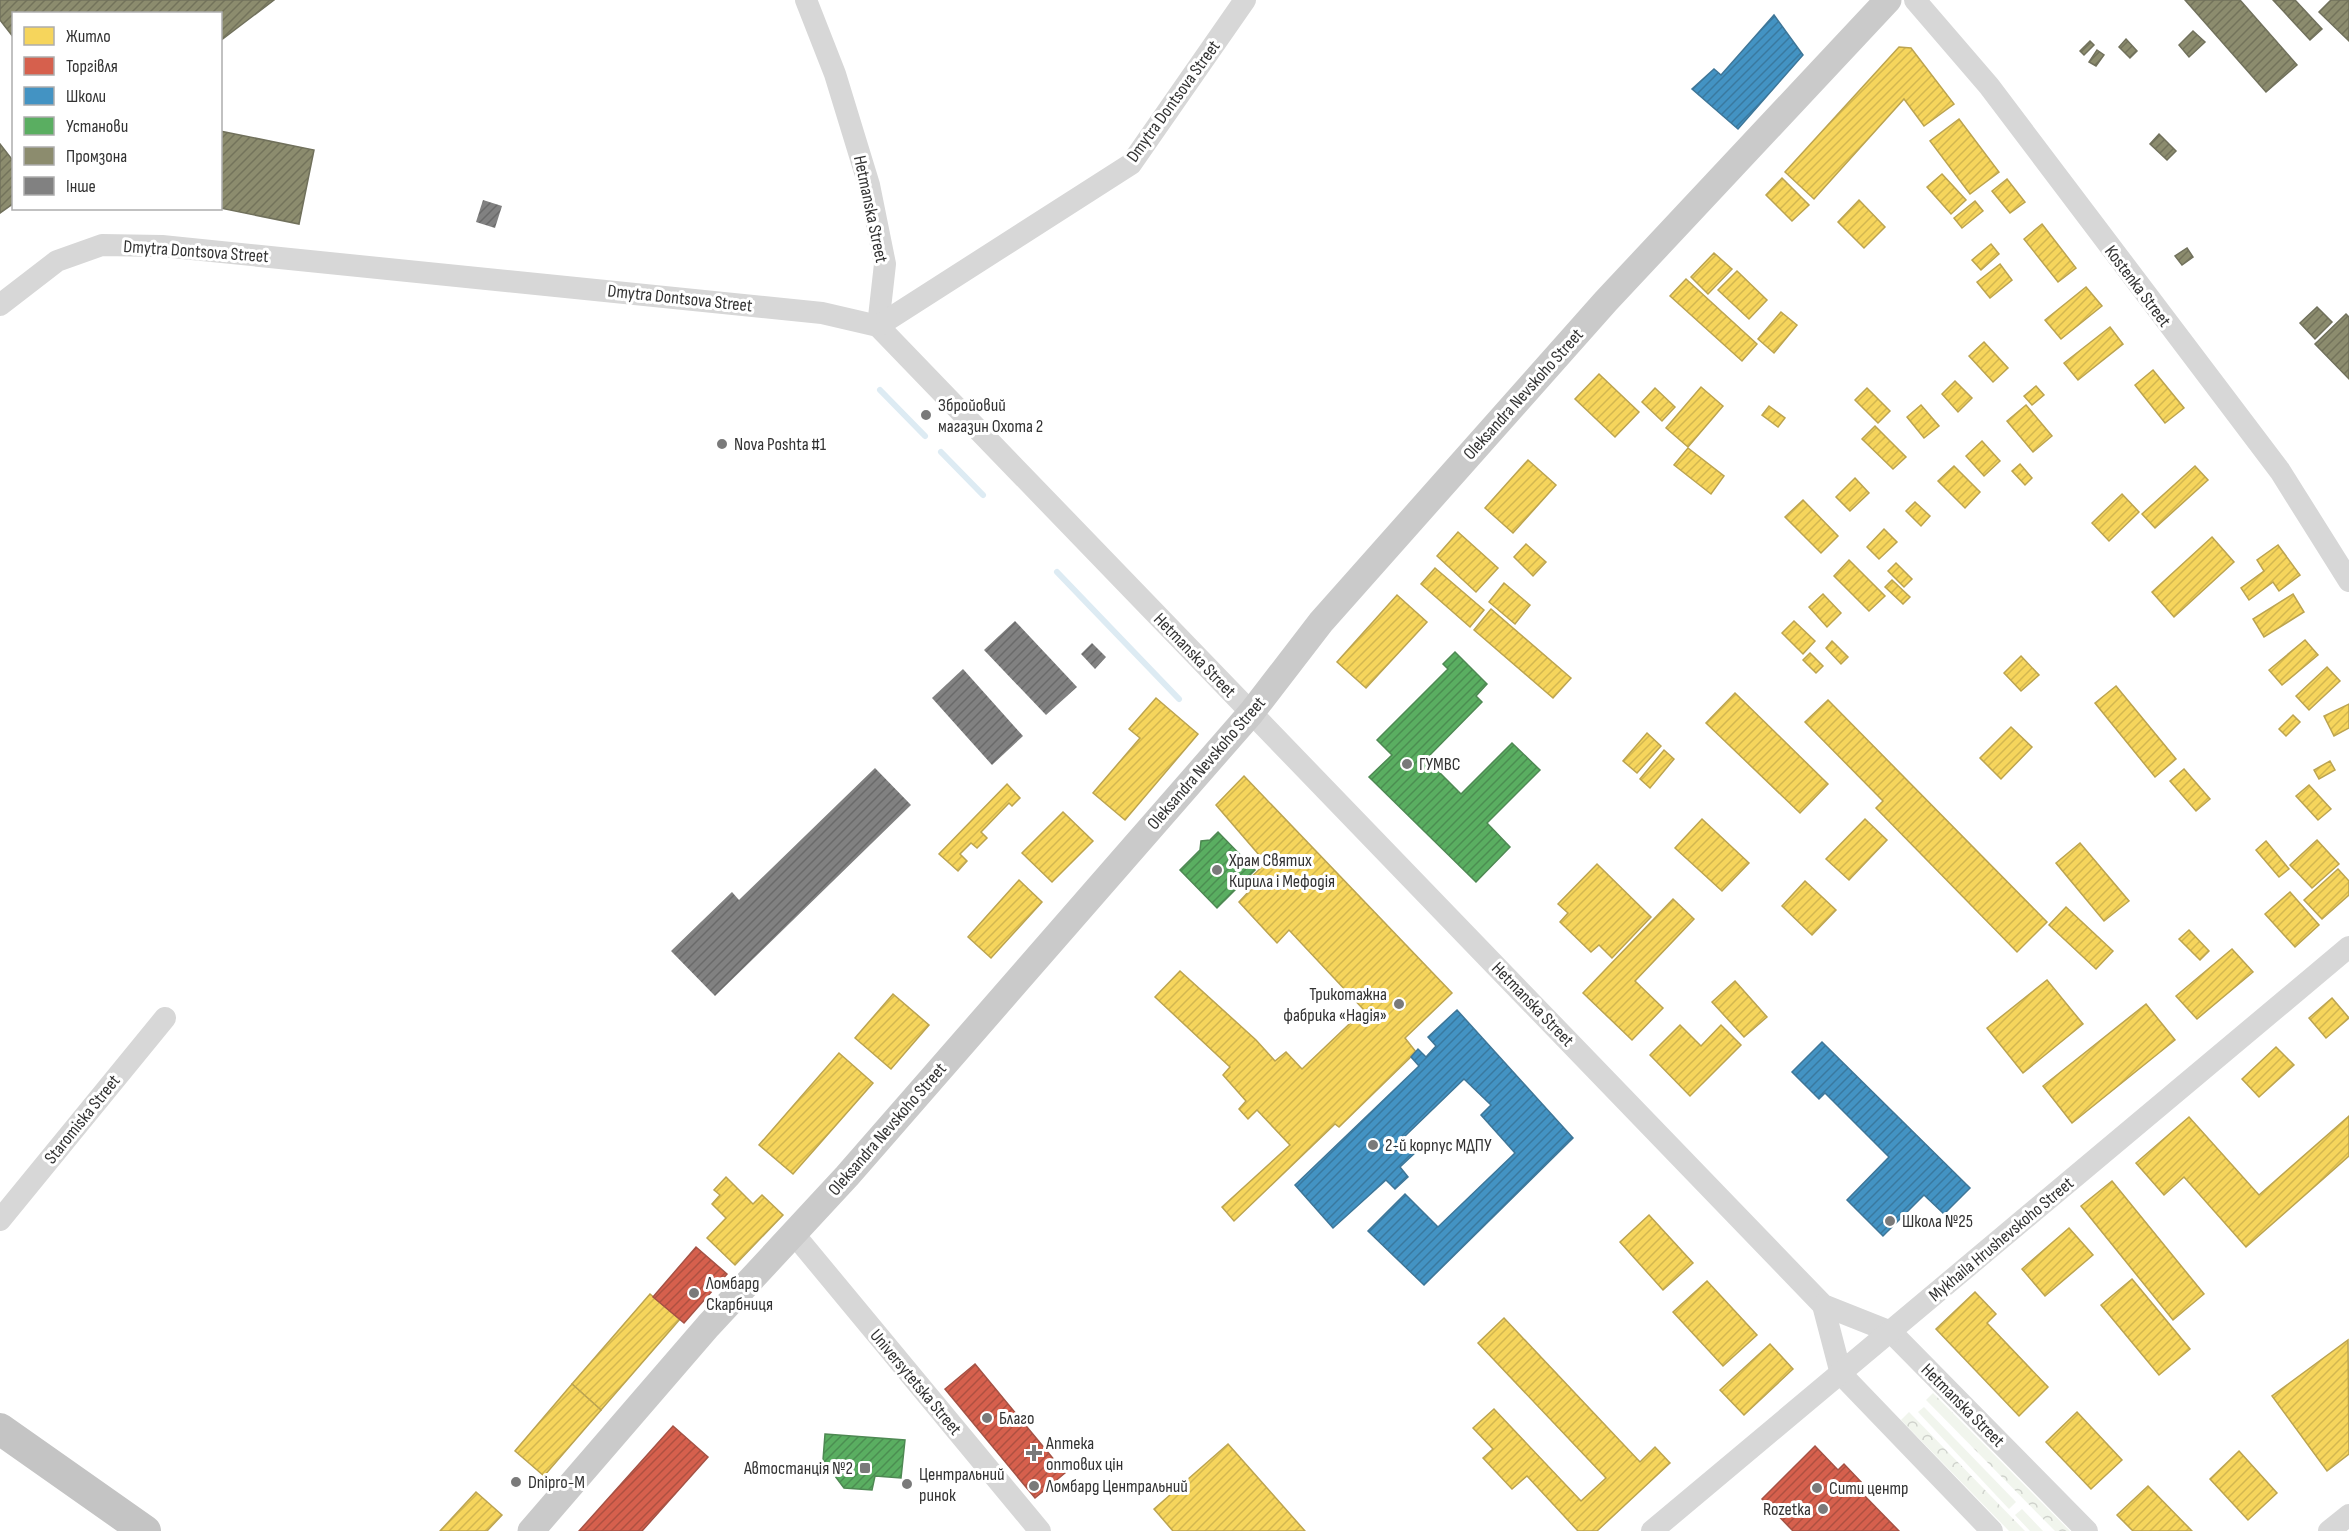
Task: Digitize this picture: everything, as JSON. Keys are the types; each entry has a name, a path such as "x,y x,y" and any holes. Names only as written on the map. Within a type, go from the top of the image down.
{"highway":[{"path":"0,1429 145,1531"}],"main road":[{"name":"Oleksandra Nevskoho Street","path":"531,1531 708,1326 848,1176 1251,713 1321,622 1606,301 1888,0"}],"street":[{"name":"Hetmanska Street","path":"806,0 835,74 868,184 885,264 878,326 1823,1305 1891,1332 2087,1531"},
{"name":"Dmytra Dontsova Street","path":"0,305 57,261 102,245 162,246 822,313 878,326 1131,164 1245,0"},
{"name":"Kostenka Street","path":"1915,0 1989,86 2280,471 2349,581"},
{"name":"Mykhaila Hrushevskoho Street","path":"1652,1531 2349,947"},
{"name":"Staromiska Street","path":"0,1221 165,1018"},
{"name":"Universytetska Street","path":"793,1233 1040,1531"},
{"name":"Hetmanska Street","path":"1823,1305 1841,1374 1992,1531"},
{"path":"2329,1531 2349,1515"}],"green space":[{"path":"1933,1393 2070,1531 2055,1531 1926,1400"},
{"path":"1924,1407 2016,1502 2009,1509 1918,1412"},
{"path":"1909,1412 2025,1531 2009,1531 1901,1420"},
{"path":"2022,1509 2043,1531 2030,1531 2015,1515"}],"building: Житло":[{"path":"1899,47 1911,48 1954,104 1924,126 1904,99 1814,199 1785,172"},
{"path":"1959,119 1999,172 1970,194 1930,141"},
{"path":"1942,174 1966,200 1951,214 1927,187"},
{"path":"1782,178 1809,205 1792,221 1766,195"},
{"path":"2007,179 2025,202 2010,213 1992,191"},
{"path":"1859,200 1885,227 1864,248 1838,222"},
{"path":"1975,201 1983,211 1962,228 1954,218"},
{"path":"2042,224 2076,268 2058,282 2024,239"},
{"path":"1991,244 1999,254 1981,270 1972,260"},
{"path":"1714,253 1732,269 1708,294 1691,277"},
{"path":"2000,264 2012,280 1990,298 1977,282"},
{"path":"1737,271 1767,300 1749,319 1718,290"},
{"path":"1686,279 1757,344 1742,361 1670,296"},
{"path":"2086,287 2102,306 2061,339 2045,320"},
{"path":"1781,312 1797,325 1774,353 1758,339"},
{"path":"2110,327 2123,344 2078,380 2064,363"},
{"path":"1984,342 2008,368 1993,382 1969,356"},
{"path":"2153,370 2184,408 2165,423 2135,385"},
{"path":"1599,374 1639,412 1615,437 1575,399"},
{"path":"1955,381 1972,398 1958,412 1942,394"},
{"path":"2036,386 2044,395 2032,405 2024,396"},
{"path":"1701,387 1723,406 1688,447 1666,428"},
{"path":"1655,388 1675,407 1662,421 1642,402"},
{"path":"1867,388 1890,411 1878,423 1855,400"},
{"path":"1921,405 1939,426 1924,438 1907,417"},
{"path":"2026,405 2052,436 2033,452 2007,421"},
{"path":"1769,406 1785,418 1778,427 1762,415"},
{"path":"1875,426 1906,457 1893,469 1862,439"},
{"path":"1982,441 2000,461 1984,476 1966,456"},
{"path":"1688,448 1724,476 1711,494 1674,465"},
{"path":"1528,460 1556,485 1513,533 1485,508"},
{"path":"2020,464 2032,478 2025,485 2012,471"},
{"path":"1954,466 1980,492 1965,508 1938,481"},
{"path":"2195,466 2208,480 2155,528 2142,514"},
{"path":"1855,478 1869,493 1850,511 1836,497"},
{"path":"2122,494 2139,512 2109,541 2092,523"},
{"path":"1803,500 1838,536 1821,553 1785,517"},
{"path":"1915,502 1930,516 1921,526 1906,511"},
{"path":"1884,529 1897,542 1879,559 1867,547"},
{"path":"1458,532 1498,568 1476,592 1437,556"},
{"path":"2212,537 2234,562 2174,617 2152,592"},
{"path":"1526,544 1546,562 1533,576 1514,557"},
{"path":"2278,545 2300,575 2279,591 2273,582 2249,600 2241,588 2264,571 2257,560"},
{"path":"1849,560 1885,596 1869,611 1834,576"},
{"path":"1896,563 1912,579 1904,587 1888,571"},
{"path":"1435,568 1484,610 1470,627 1421,584"},
{"path":"1892,580 1910,597 1903,604 1885,587"},
{"path":"1504,583 1530,605 1515,624 1489,602"},
{"path":"1823,594 1841,613 1827,627 1809,607"},
{"path":"2293,594 2304,612 2264,637 2253,619"},
{"path":"1397,595 1427,622 1366,688 1337,662"},
{"path":"1491,609 1571,678 1553,698 1474,630"},
{"path":"1794,621 1815,641 1803,654 1782,633"},
{"path":"2305,640 2318,655 2282,685 2269,670"},
{"path":"1832,641 1848,657 1841,664 1826,648"},
{"path":"1810,653 1823,666 1816,673 1803,660"},
{"path":"2021,656 2039,675 2021,691 2004,673"},
{"path":"2327,667 2340,681 2309,710 2296,696"},
{"path":"2116,686 2176,759 2155,777 2095,703"},
{"path":"1735,693 1828,784 1800,813 1706,723"},
{"path":"1156,698 1198,734 1125,820 1093,793 1140,738 1129,729"},
{"path":"1828,700 2047,922 2017,952 1876,808 1883,801 1805,722"},
{"path":"2349,704 2349,728 2334,736 2324,716"},
{"path":"2293,715 2300,722 2286,736 2279,729"},
{"path":"2011,727 2032,747 2001,779 1980,758"},
{"path":"1647,733 1661,746 1637,773 1623,761"},
{"path":"1664,750 1674,759 1650,788 1640,779"},
{"path":"2330,761 2335,770 2319,779 2314,770"},
{"path":"2184,769 2210,799 2196,811 2170,781"},
{"name":"Трикотажна фабрика «Надія»","path":"1244,776 1452,993 1405,1038 1416,1052 1339,1127 1335,1124 1234,1221 1222,1207 1290,1145 1257,1110 1248,1119 1239,1109 1246,1101 1223,1075 1230,1067 1155,997 1180,971 1256,1040 1275,1061 1286,1052 1302,1069 1364,1010 1289,930 1277,943 1239,902 1251,889 1244,884 1266,863 1216,805"},
{"path":"1007,784 1020,798 1012,806 1009,803 981,832 987,838 977,848 971,843 960,854 967,861 958,871 939,854"},
{"path":"2309,785 2331,809 2318,820 2296,796"},
{"path":"1063,812 1093,841 1052,882 1022,853"},
{"path":"1702,819 1749,863 1722,891 1675,848"},
{"path":"1865,819 1887,840 1849,880 1826,859"},
{"path":"2317,840 2339,864 2312,888 2290,865"},
{"path":"2266,841 2289,869 2279,877 2256,850"},
{"path":"2080,843 2129,901 2104,921 2056,863"},
{"path":"1597,864 1651,917 1612,958 1599,945 1591,952 1560,922 1568,913 1558,904"},
{"path":"2338,869 2349,881 2349,895 2322,919 2304,900"},
{"path":"1019,880 1042,902 991,958 968,937"},
{"path":"1805,881 1836,910 1812,935 1782,906"},
{"path":"2290,892 2319,925 2295,947 2265,914"},
{"path":"1673,899 1694,919 1635,981 1663,1008 1632,1040 1583,993"},
{"path":"2066,907 2113,951 2096,969 2049,925"},
{"path":"2189,930 2209,951 2200,960 2179,939"},
{"path":"2232,949 2253,972 2197,1019 2176,996"},
{"path":"2047,980 2083,1024 2023,1073 1987,1028"},
{"path":"1735,981 1767,1017 1744,1037 1712,1002"},
{"path":"893,994 929,1025 891,1069 855,1038"},
{"path":"2332,998 2349,1018 2326,1038 2309,1018"},
{"path":"2146,1004 2175,1040 2072,1123 2043,1086"},
{"path":"1680,1025 1701,1046 1721,1025 1741,1045 1690,1096 1650,1055"},
{"path":"2276,1047 2294,1065 2259,1097 2242,1079"},
{"path":"839,1053 873,1083 793,1174 759,1145"},
{"path":"2349,1116 2349,1156 2246,1247 2184,1177 2164,1195 2136,1163 2189,1117 2259,1195"},
{"path":"726,1177 753,1204 762,1195 783,1215 735,1265 707,1238 726,1218 712,1204 720,1195 714,1190"},
{"path":"2112,1181 2204,1294 2173,1320 2081,1206"},
{"path":"1649,1215 1693,1263 1663,1290 1620,1242"},
{"path":"2069,1228 2093,1255 2045,1296 2022,1269"},
{"path":"2132,1279 2190,1349 2159,1375 2101,1305"},
{"path":"1707,1281 1757,1335 1723,1366 1673,1312"},
{"path":"1975,1292 1996,1314 1987,1323 2048,1387 2019,1416 1936,1329"},
{"path":"650,1294 680,1319 601,1410 572,1384"},
{"path":"1504,1318 1640,1462 1655,1447 1670,1463 1597,1531 1578,1531 1527,1476 1512,1489 1483,1458 1493,1449 1473,1428 1494,1409 1581,1501 1606,1478 1478,1343"},
{"path":"2348,1340 2349,1454 2327,1471 2272,1396"},
{"path":"1770,1344 1793,1369 1744,1415 1720,1390"},
{"path":"572,1384 601,1410 544,1476 515,1451"},
{"path":"2077,1412 2122,1460 2091,1489 2046,1442"},
{"path":"1228,1444 1305,1531 1173,1531 1154,1509"},
{"path":"2239,1451 2277,1493 2248,1520 2210,1479"},
{"path":"2148,1486 2192,1531 2133,1531 2117,1515"},
{"path":"476,1492 502,1515 487,1531 440,1531"}],"building: Торгівля":[{"path":"696,1247 727,1274 684,1323 653,1297"},
{"path":"975,1364 1065,1473 1035,1498 945,1389"},
{"path":"673,1426 708,1457 642,1531 579,1531"},
{"name":"Сити центр","path":"1815,1446 1838,1470 1844,1464 1865,1486 1859,1490 1899,1531 1793,1531 1762,1499"}],"building: Школи":[{"path":"1774,15 1803,55 1738,129 1692,89 1714,69 1721,75"},
{"name":"2-й корпус МДПУ","path":"1457,1010 1573,1138 1424,1285 1368,1231 1405,1194 1438,1227 1515,1153 1481,1115 1491,1105 1464,1079 1404,1137 1416,1152 1400,1167 1408,1177 1395,1189 1386,1180 1333,1228 1295,1185 1419,1066 1411,1057 1418,1049 1426,1057 1436,1046 1428,1037"},
{"path":"1822,1042 1970,1188 1944,1214 1924,1195 1883,1236 1847,1200 1889,1157 1825,1093 1819,1099 1792,1072"}],"building: Установи":[{"name":"ГУМВС","path":"1455,652 1487,684 1476,696 1482,702 1426,759 1461,794 1512,743 1540,770 1487,823 1510,847 1476,882 1369,777 1392,755 1377,740 1448,669 1443,664"},
{"name":"Храм Святих Кирила і Мефодія","path":"1218,832 1255,870 1217,908 1180,870 1200,850 1201,841 1210,840"},
{"name":"Автостанція №2","path":"825,1434 905,1440 901,1478 875,1476 872,1490 844,1488 823,1460"}],"building: Промзона":[{"path":"0,0 274,0 222,39 222,12 12,12 12,35 0,20"},
{"path":"2185,0 2240,0 2297,65 2266,92"},
{"path":"2273,0 2295,0 2322,29 2310,40"},
{"path":"2331,0 2349,0 2349,41 2319,12"},
{"path":"2193,31 2205,42 2189,57 2179,45"},
{"path":"2126,39 2137,51 2130,58 2119,47"},
{"path":"2090,41 2094,45 2084,55 2080,51"},
{"path":"2097,50 2104,55 2096,66 2089,62"},
{"path":"222,131 314,150 299,224 222,208"},
{"path":"2159,134 2176,151 2167,160 2150,144"},
{"path":"0,144 12,159 12,204 0,213"},
{"path":"2187,248 2193,257 2182,265 2175,256"},
{"path":"2317,307 2332,322 2315,339 2300,323"},
{"path":"2346,314 2349,317 2349,379 2315,344"}],"building: Інше":[{"path":"483,200 502,206 495,228 476,222"},
{"path":"1015,621 1077,687 1046,715 984,650"},
{"path":"1092,643 1106,657 1095,669 1081,654"},
{"path":"963,669 1023,736 992,765 932,698"},
{"path":"875,768 911,805 715,996 671,951 732,892 739,900"}],"waterway":[{"path":"880,390 925,436"},
{"path":"941,452 983,495"},
{"path":"1057,572 1179,699"}],"place":[{"name":"Збройовий магазин Охота 2","path":"926,415"},
{"name":"Nova Poshta #1","path":"722,444"},
{"name":"ГУМВС","path":"1407,764"},
{"name":"Храм Святих Кирила і Мефодія","path":"1217,870"},
{"name":"Трикотажна фабрика «Надія»","path":"1399,1004"},
{"name":"2-й корпус МДПУ","path":"1373,1145"},
{"name":"Школа №25","path":"1890,1221"},
{"name":"Ломбард Скарбниця","path":"694,1293"},
{"name":"Благо","path":"987,1418"},
{"name":"Аптека оптових цін","path":"1034,1453"},
{"name":"Автостанція №2","path":"865,1468"},
{"name":"Dnipro-M","path":"516,1482"},
{"name":"Центральний ринок","path":"907,1484"},
{"name":"Ломбард Центральний","path":"1034,1486"},
{"name":"Сити центр","path":"1817,1488"},
{"name":"Rozetka","path":"1823,1509"}]}
